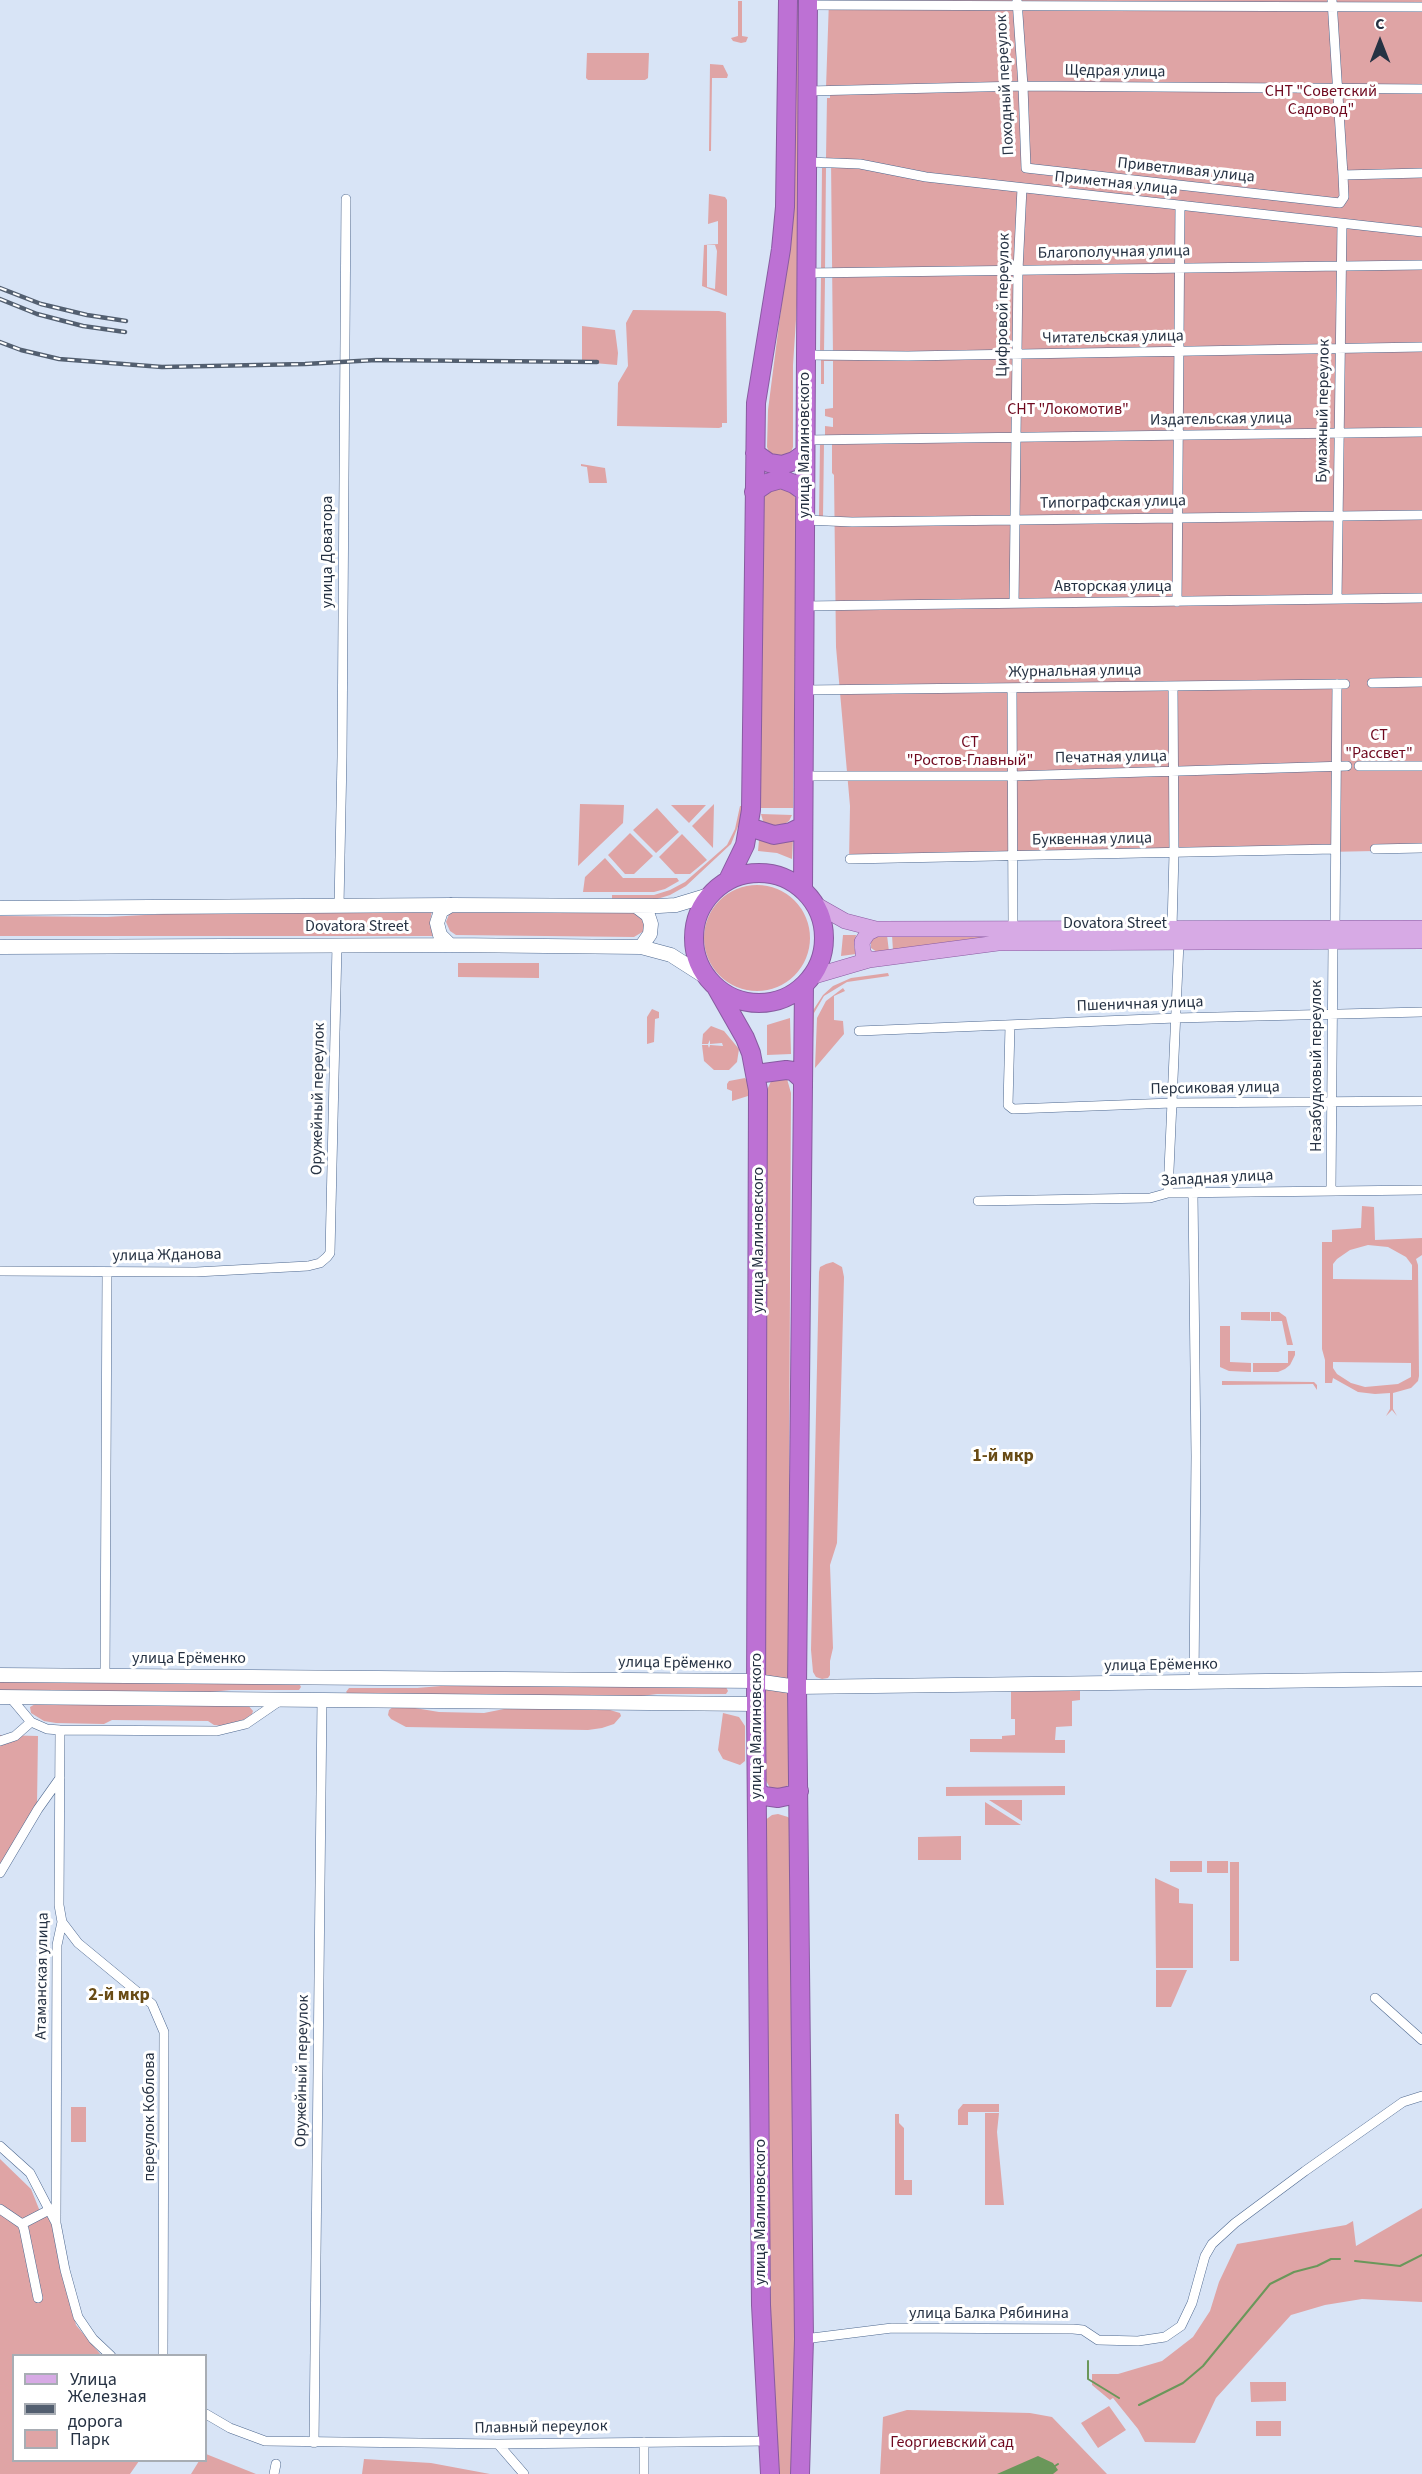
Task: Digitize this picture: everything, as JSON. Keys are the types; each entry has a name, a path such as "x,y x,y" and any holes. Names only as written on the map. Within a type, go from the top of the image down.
{"highway":[{"path":"728,880 745,845 749,827 754,453 759,381 781,249 785,207 788,0"},
{"name":"улица Малиновского","path":"808,2 803,826 809,897"},
{"path":"754,453 769,463 790,464 805,446"},
{"path":"754,492 767,483 780,479 788,481 805,492"},
{"path":"749,827 774,835 791,832 803,826"},
{"path":"767,873 780,876 809,897 821,920 824,939 818,965 807,981 790,995 768,1002 741,1000 712,982 696,958 693,936 700,910 709,895 728,880 740,875 767,873"},
{"path":"800,2474 804,2339 797,1687 803,1080 807,981"},
{"name":"улица Малиновского","path":"712,982 745,1038 756,1074 758,1090 756,1704 761,2305 770,2474"},
{"path":"756,1074 786,1070 793,1071 803,1080"},
{"path":"757,1791 764,1796 778,1798 792,1796 799,1791"},
{"path":"757,1818 772,1810 799,1817"}],"main road":[{"name":"Dovatora Street","path":"809,897 845,921 876,929 1172,928 1422,941"},
{"name":"Dovatora Street","path":"807,981 869,960 1005,942 1179,942 1334,936 1422,928"},
{"path":"869,960 863,953 862,942 868,933 876,929"}],"street":[{"path":"808,2 1333,3 1422,7"},
{"name":"Походный переулок","path":"1017,2 1026,168"},
{"path":"1333,3 1343,175 1422,173"},
{"name":"Щедрая улица","path":"807,91 1023,86 1422,89"},
{"name":"Приметная улица","path":"808,162 860,164 926,177 1422,232"},
{"name":"Приветливая улица","path":"1026,168 1336,203 1343,201 1343,175"},
{"name":"Цифровой переулок","path":"1014,603 1018,270 1022,188"},
{"name":"улица Доватора","path":"339,906 346,199"},
{"path":"1177,602 1180,206"},
{"name":"Бумажный переулок","path":"1337,599 1342,224"},
{"name":"Благополучная улица","path":"807,273 1422,265"},
{"name":"Читательская улица","path":"805,355 908,356 1422,347"},
{"name":"Издательская улица","path":"805,446 1016,438 1422,432"},
{"name":"Типографская улица","path":"805,520 852,522 1422,515"},
{"name":"Авторская улица","path":"804,606 1422,598"},
{"path":"1372,683 1422,682"},
{"name":"Журнальная улица","path":"804,690 1341,684 1336,766"},
{"path":"1172,928 1173,686"},
{"path":"1012,688 1013,928"},
{"path":"1334,936 1336,766"},
{"name":"Печатная улица","path":"804,776 1012,776 1347,766"},
{"path":"1359,766 1422,766"},
{"path":"1375,849 1422,848"},
{"name":"Буквенная улица","path":"850,859 1335,849"},
{"name":"Dovatora Street","path":"0,908 636,906 676,905 709,895"},
{"path":"450,945 440,935 437,923 441,911 451,905"},
{"path":"636,906 648,915 651,924 650,934 641,946"},
{"name":"Незабудковый переулок","path":"1331,1190 1334,936"},
{"path":"1168,1193 1179,942"},
{"name":"Оружейный переулок","path":"330,1253 337,945"},
{"name":"Dovatora Street","path":"0,947 641,946 671,955 712,982"},
{"name":"Пшеничная улица","path":"859,1031 1176,1018 1422,1012"},
{"name":"Персиковая улица","path":"1010,1026 1010,1108 1172,1103 1422,1101"},
{"name":"Западная улица","path":"978,1202 1150,1198 1168,1193 1422,1190"},
{"path":"1193,1193 1196,1456 1194,1682"},
{"name":"улица Жданова","path":"0,1271 196,1272 308,1266 320,1263 330,1253"},
{"path":"105,1676 107,1273"},
{"name":"улица Ерёменко","path":"0,1675 756,1681 797,1687 1422,1679"},
{"path":"301,1699 307,1687 302,1676"},
{"path":"321,1677 321,1699"},
{"path":"339,1677 334,1688 336,1696 340,1699"},
{"path":"728,1681 733,1691 728,1703"},
{"path":"5,1697 31,1722 47,1729 60,1730 217,1731 246,1724 283,1699"},
{"path":"5,1697 756,1704"},
{"name":"Оружейный переулок","path":"314,2443 321,1699"},
{"path":"0,1742 15,1736 31,1722"},
{"name":"Атаманская улица","path":"56,2223 57,1945 62,1922 59,1905 60,1730"},
{"path":"0,1873 38,1809 60,1778"},
{"name":"переулок Коблова","path":"62,1922 78,1943 152,2004 164,2032 163,2354"},
{"path":"1376,1998 1422,2040"},
{"name":"улица Балка Рябинина","path":"804,2339 892,2328 1073,2329 1083,2330 1098,2340 1138,2342 1165,2337 1181,2326 1192,2302 1205,2256 1212,2244 1235,2223 1302,2173 1403,2102 1422,2096"},
{"path":"0,2146 30,2174 56,2223 65,2270 78,2317 93,2339 110,2354"},
{"path":"0,2209 22,2224 38,2298"},
{"path":"22,2224 49,2210"},
{"name":"Плавный переулок","path":"207,2415 230,2428 265,2441 498,2444 768,2441"},
{"path":"644,2442 644,2474"},
{"path":"498,2444 524,2474"}],"green space":[{"path":"795,0 801,0 799,274 793,365 793,447 791,452 778,458 769,452 767,447 768,410 784,285"},
{"path":"829,0 1422,0 1422,850 849,862 850,806 836,647 834,475 832,473 832,441 825,437 825,426 833,427 833,418 825,416 825,409 833,408 833,361 824,361 824,384 821,384 821,358 833,357 831,159 826,158 827,98 830,98 830,88 826,88"},
{"path":"738,1 742,1 742,36 748,37 746,42 741,43 731,38 738,36"},
{"path":"587,53 649,53 648,78 645,80 588,80 586,78"},
{"path":"710,64 723,65 728,75 727,78 712,78 711,151 709,151"},
{"path":"822,168 826,168 825,270 821,270"},
{"path":"709,194 725,197 727,200 727,296 702,286 704,245 718,244 718,221 708,224","holes":["707,245 715,245 717,251 715,289 707,287"]},
{"path":"821,278 825,278 824,352 820,352"},
{"path":"633,310 726,313 727,423 722,423 722,427 617,426 618,383 628,366 626,323"},
{"path":"582,326 615,330 617,365 582,362"},
{"path":"820,443 824,443 823,517 819,517"},
{"path":"581,464 605,468 607,483 589,483 587,467"},
{"path":"777,487 792,492 797,501 793,808 760,808 763,501 765,495"},
{"path":"580,804 624,805 623,823 578,866"},
{"path":"714,804 713,848 692,826"},
{"path":"671,805 706,805 689,823"},
{"path":"740,806 743,806 739,824 731,844 686,886 670,895 654,900 612,901 612,895 654,895 685,882 727,845 735,829"},
{"path":"657,808 679,832 656,853 633,830"},
{"path":"761,814 792,815 789,821 780,827 767,825"},
{"path":"630,833 653,856 634,874 625,874 608,855"},
{"path":"682,834 707,860 690,874 675,874 659,857"},
{"path":"793,839 792,859 777,853 758,851 759,840 772,843"},
{"path":"605,858 623,878 677,878 679,881 654,892 583,892 585,877"},
{"path":"757,885 777,889 794,901 806,918 810,938 806,958 794,975 777,987 757,991 737,987 720,975 708,958 704,938 708,918 720,901 737,889"},
{"path":"432,910 430,923 433,936 0,936 0,916 107,917 182,913"},
{"path":"636,911 645,919 644,931 634,937 456,935 450,931 446,922 450,912"},
{"path":"996,934 996,938 893,951 892,935"},
{"path":"843,935 856,935 854,946 856,954 841,956"},
{"path":"887,935 889,952 877,952 871,948 871,940 876,936"},
{"path":"458,963 539,963 539,978 458,977"},
{"path":"888,973 889,976 847,982 824,996 814,1013 812,1066 809,1065 812,1012 823,995 833,986 851,978"},
{"path":"843,988 845,991 834,996 834,1020 843,1021 844,1034 815,1068 817,1018 826,1001"},
{"path":"652,1009 659,1012 659,1018 655,1019 654,1042 647,1044 647,1017"},
{"path":"790,1018 791,1054 767,1055 767,1025"},
{"path":"711,1026 724,1031 739,1049 737,1062 729,1070 714,1070 704,1061 702,1045 708,1045 709,1048 710,1045 723,1046 722,1043 710,1044 710,1040 708,1044 702,1044 703,1034"},
{"path":"745,1078 748,1083 748,1096 732,1101 732,1091 727,1089 727,1084 729,1081"},
{"path":"772,1079 787,1079 791,1093 788,1678 763,1679 767,1090"},
{"path":"1362,1206 1374,1207 1375,1240 1422,1238 1422,1255 1416,1259 1418,1265 1419,1376 1418,1381 1411,1388 1393,1393 1393,1409 1397,1416 1392,1410 1386,1416 1390,1409 1390,1393 1358,1392 1333,1378 1332,1383 1325,1383 1325,1360 1322,1349 1322,1242 1332,1242 1332,1230 1361,1228","holes":["1368,1245 1388,1247 1406,1257 1412,1265 1412,1280 1333,1279 1333,1264 1337,1259 1350,1250","1333,1362 1411,1363 1411,1377 1398,1384 1365,1387 1351,1383 1337,1374 1333,1368"]},
{"path":"833,1262 842,1267 844,1277 837,1543 830,1565 833,1648 830,1675 822,1679 816,1677 813,1672 811,1650 819,1272 820,1267"},
{"path":"1241,1312 1270,1312 1270,1321 1241,1320"},
{"path":"1271,1312 1279,1312 1286,1317 1293,1345 1287,1345 1282,1321 1271,1321"},
{"path":"1220,1326 1230,1326 1230,1362 1251,1363 1251,1372 1229,1371 1220,1367"},
{"path":"1288,1351 1295,1351 1295,1355 1285,1369 1278,1372 1253,1372 1253,1363 1288,1363"},
{"path":"1222,1381 1314,1382 1317,1390 1313,1384 1222,1385"},
{"path":"0,1681 299,1683 301,1687 299,1690 231,1690 200,1693 0,1692"},
{"path":"453,1685 726,1687 728,1691 726,1694 657,1694 626,1698 349,1695 346,1692 349,1688 417,1688"},
{"path":"763,1687 788,1687 790,1780 783,1790 770,1788 765,1779"},
{"path":"1080,1690 1080,1700 1072,1701 1072,1726 1056,1727 1055,1740 1065,1740 1065,1753 970,1752 970,1739 1002,1739 1002,1736 1015,1735 1015,1719 1011,1719 1011,1691"},
{"path":"37,1703 248,1705 253,1711 245,1719 225,1726 214,1725 208,1721 112,1720 104,1724 56,1723 44,1721 31,1713 30,1707"},
{"path":"393,1707 439,1712 484,1713 509,1708 610,1710 620,1713 621,1716 614,1724 588,1730 406,1727 388,1715 389,1710"},
{"path":"723,1713 739,1717 745,1726 745,1761 740,1765 723,1759 718,1750"},
{"path":"0,1735 38,1736 37,1805 0,1864"},
{"path":"1065,1786 1065,1795 946,1796 946,1787"},
{"path":"989,1800 1022,1800 1022,1821"},
{"path":"985,1802 1021,1825 985,1825"},
{"path":"778,1814 788,1817 792,1822 797,2329 793,2474 776,2474 771,2328 764,1821"},
{"path":"961,1836 961,1860 918,1860 918,1837"},
{"path":"1170,1861 1202,1861 1202,1872 1170,1872"},
{"path":"1207,1861 1228,1861 1228,1873 1207,1873"},
{"path":"1230,1862 1239,1862 1239,1961 1230,1961"},
{"path":"1155,1878 1179,1889 1179,1903 1193,1904 1193,1968 1156,1968"},
{"path":"1156,1970 1187,1970 1171,2007 1156,2007"},
{"path":"963,2104 999,2104 999,2112 968,2112 968,2125 958,2125 958,2110"},
{"path":"71,2107 86,2107 86,2142 71,2142"},
{"path":"985,2113 999,2113 997,2132 1004,2205 985,2205"},
{"path":"895,2114 899,2114 899,2123 904,2128 904,2180 912,2180 912,2195 895,2195"},
{"path":"0,2159 31,2189 41,2214 52,2216 76,2325 100,2354 12,2354 12,2462 138,2462 130,2474 0,2474"},
{"path":"1422,2208 1422,2302 1362,2299 1325,2305 1291,2315 1216,2398 1195,2443 1145,2442 1138,2429 1113,2398 1110,2400 1092,2385 1092,2374 1118,2374 1162,2361 1193,2337 1210,2311 1219,2282 1237,2244 1346,2225 1353,2221 1356,2246"},
{"path":"1250,2382 1286,2382 1286,2401 1251,2402"},
{"path":"1109,2406 1126,2430 1098,2448 1081,2423"},
{"name":"Георгиевский сад","path":"907,2410 1030,2413 1052,2417 1107,2474 880,2474 883,2417"},
{"path":"1256,2421 1281,2421 1281,2436 1256,2436"},
{"path":"207,2454 256,2474 191,2474 198,2462 207,2462"},
{"path":"364,2459 431,2463 490,2474 362,2474"}],"shaded area":[{"path":"1038,2456 1053,2463 1058,2470 1053,2474 997,2474"}],"waterway":[{"path":"1355,2261 1400,2266 1422,2255"},
{"path":"1139,2405 1183,2383 1203,2366 1270,2284 1294,2272 1317,2266 1331,2259 1340,2259"},
{"path":"1088,2361 1088,2379 1119,2398"}],"railway":[{"path":"0,288 41,304 126,321"},
{"path":"0,299 37,314 83,326 125,332"},
{"path":"0,342 21,350 59,359 162,367 376,360 597,362"}],"district":[{"name":"1-й мкр","path":"1003,1457"},
{"name":"2-й мкр","path":"119,1996"}],"park label":[{"name":"СНТ \"Советский Садовод\"","path":"1321,101"},
{"name":"СНТ \"Локомотив\"","path":"1068,410"},
{"name":"СТ \"Рассвет\"","path":"1379,745"},
{"name":"СТ \"Ростов-Главный\"","path":"970,752"}]}
